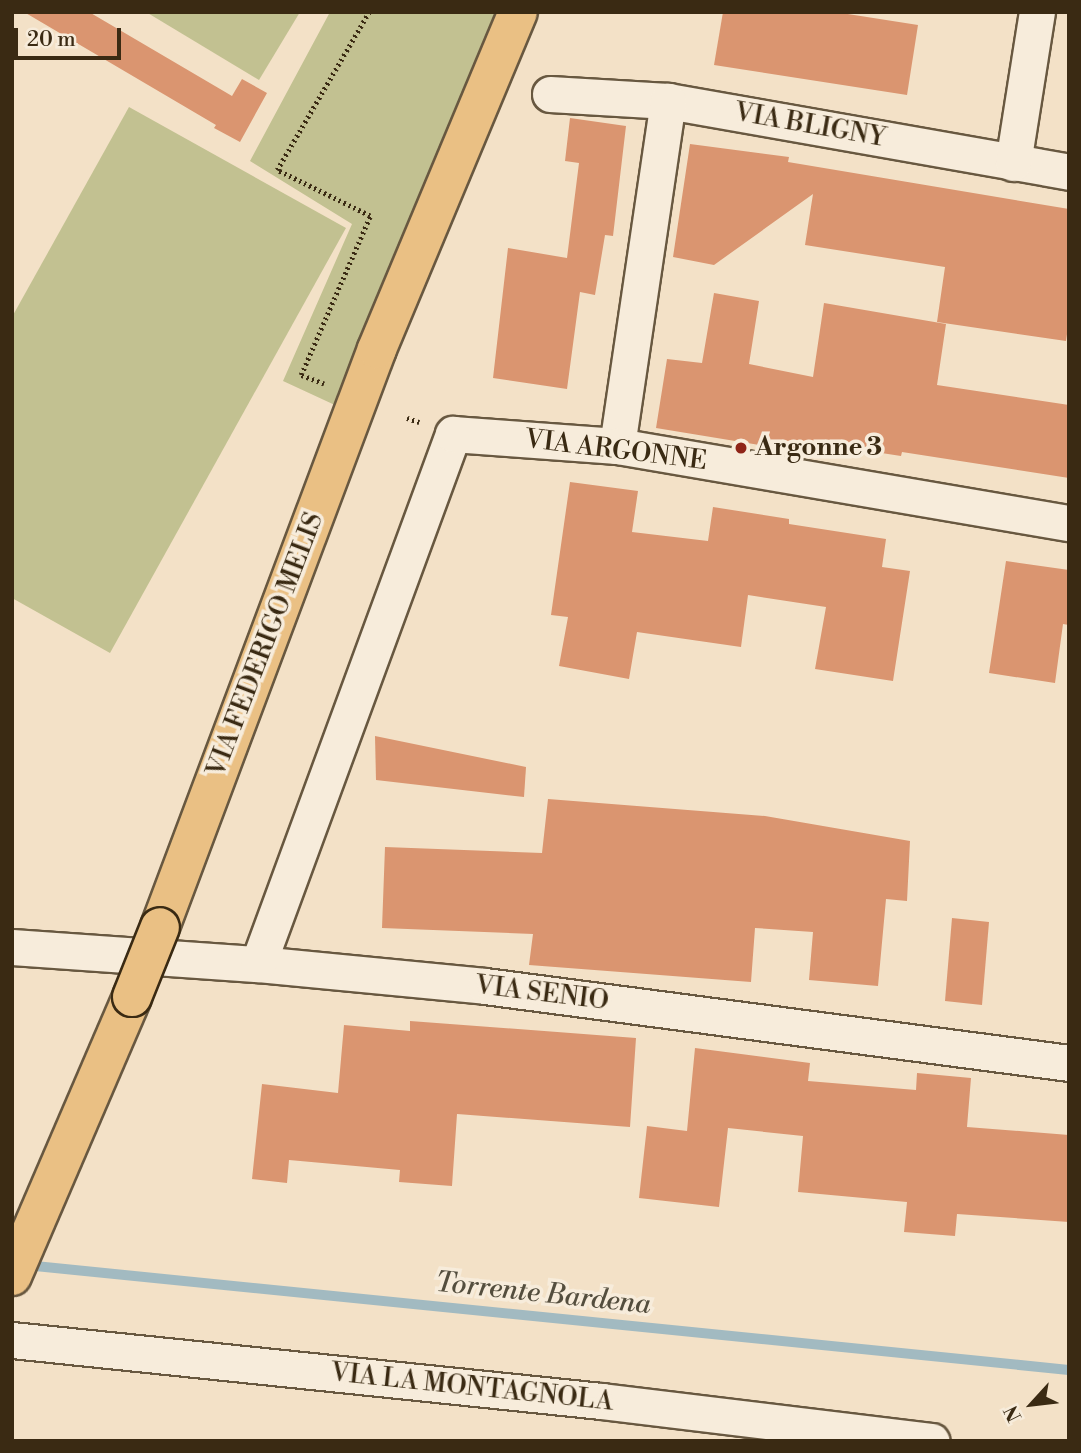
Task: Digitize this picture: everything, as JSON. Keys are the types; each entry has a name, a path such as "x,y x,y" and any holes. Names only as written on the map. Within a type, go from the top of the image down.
{"main road":[{"name":"VIA FEDERIGO MELIS","path":"12,1276 132,997 377,349 518,12"}],"street":[{"path":"1013,163 1037,12"},
{"name":"VIA BLIGNY","path":"550,94 668,101 1069,172"},
{"path":"617,446 668,101"},
{"name":"VIA ARGONNE","path":"258,964 453,434 617,446 1069,523"},
{"name":"VIA SENIO","path":"12,947 258,964 485,986 1069,1063"},
{"name":"VIA LA MONTAGNOLA","path":"12,1340 587,1400 932,1441"}],"path":[{"path":"324,384 301,375 370,216 278,170 369,12"}],"shaded area":[{"path":"146,12 300,12 259,80"},
{"path":"330,12 495,12 337,406 283,381 352,224 250,161"},
{"path":"129,107 346,228 110,653 12,598 12,317"}],"building":[{"path":"24,12 89,12 232,96 242,79 267,93 240,142 214,128 216,125"},
{"path":"723,12 835,12 918,25 907,95 714,65"},
{"path":"570,118 626,126 613,236 605,235 595,295 580,292 567,389 493,378 508,248 567,258 579,163 565,161"},
{"path":"690,144 789,157 788,162 1069,209 1069,320 1066,341 937,322 945,267 805,245 813,194 714,265 673,257"},
{"path":"714,293 759,301 749,364 813,377 824,303 946,324 937,385 1069,405 1069,478 902,452 901,456 810,442 808,453 656,428 667,359 702,363"},
{"path":"570,482 638,491 632,532 708,541 713,507 789,519 789,524 886,539 882,567 910,571 893,681 815,669 826,607 748,595 741,647 637,632 629,679 559,666 568,617 551,615"},
{"path":"1006,561 1069,570 1069,625 1063,624 1055,683 989,673"},
{"path":"375,736 526,767 524,797 376,780"},
{"path":"548,799 765,816 910,841 907,901 886,899 878,986 809,980 813,932 755,928 751,982 529,965 533,934 382,928 385,847 542,853"},
{"path":"952,918 989,922 982,1005 945,1001"},
{"path":"410,1021 636,1038 630,1127 457,1114 452,1186 399,1182 400,1170 289,1160 287,1183 252,1179 262,1084 338,1093 344,1025 410,1031"},
{"path":"695,1048 810,1063 808,1081 916,1090 917,1073 971,1078 967,1127 1069,1135 1069,1222 957,1214 955,1236 904,1232 907,1202 798,1192 803,1136 728,1128 719,1207 639,1198 647,1126 687,1131"}],"waterway":[{"name":"Torrente Bardena","path":"25,1265 1069,1370"}],"place":[{"name":"Argonne 3","path":"741,448"}]}
